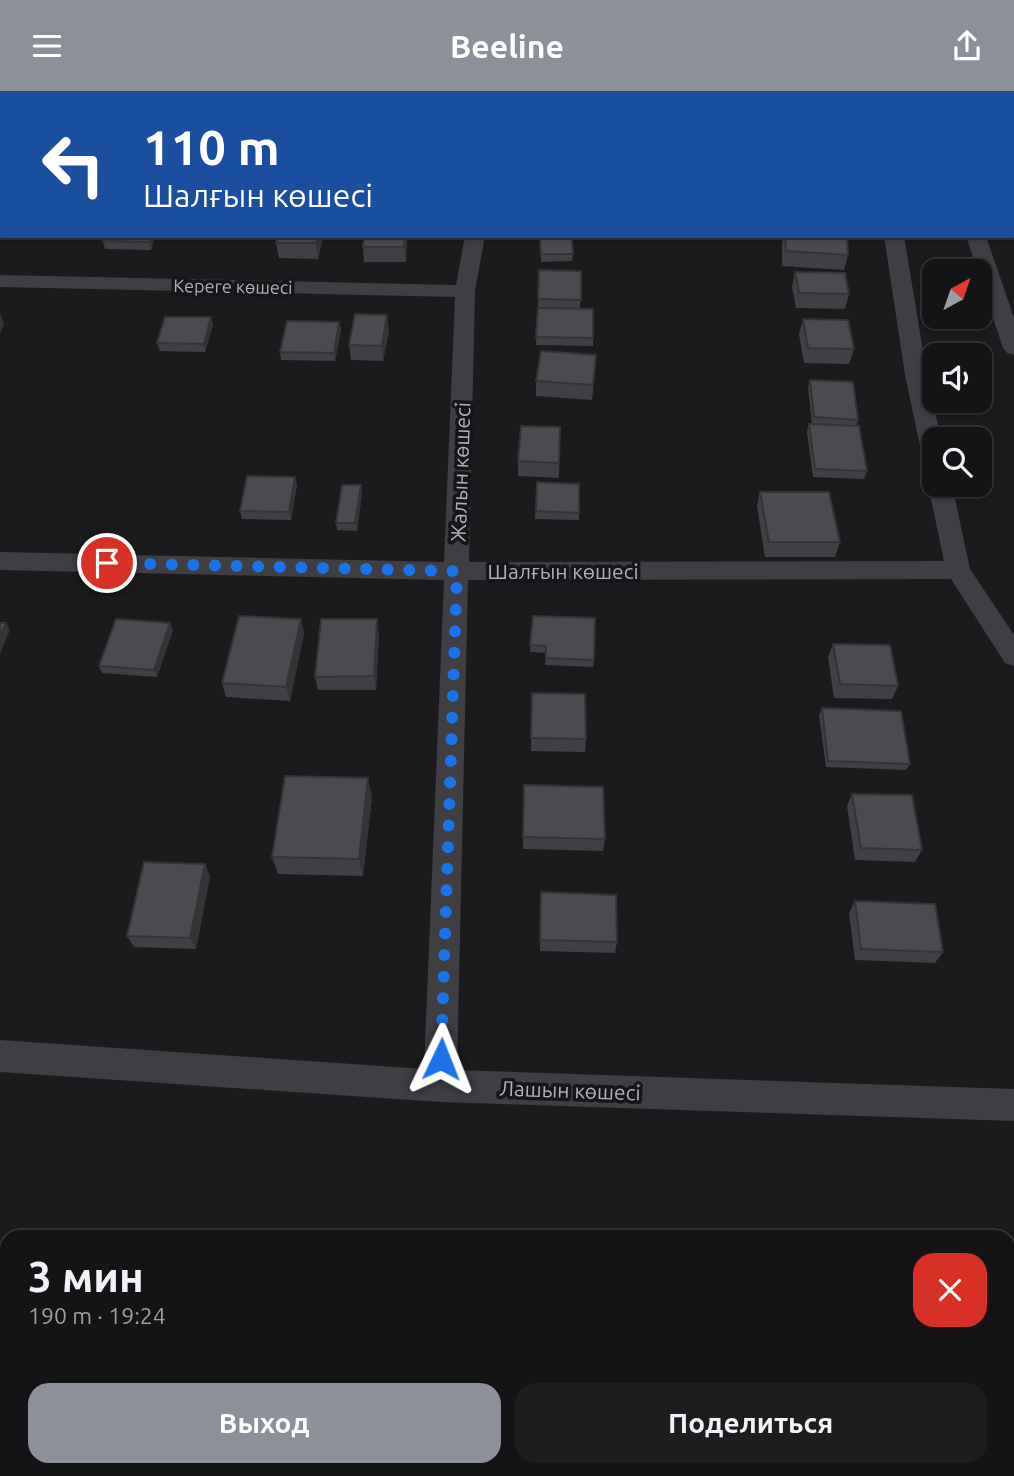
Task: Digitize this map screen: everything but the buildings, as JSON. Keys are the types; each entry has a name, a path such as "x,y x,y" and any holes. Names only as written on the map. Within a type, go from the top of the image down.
{"street":[{"name":"Жалын көшесі","path":"440,1086 465,291 475,238"},
{"path":"894,238 927,427"},
{"path":"977,238 1014,348"},
{"name":"Кереге көшесі","path":"0,281 465,291"},
{"path":"943,497 958,570 1014,656"},
{"name":"Шалғын көшесі","path":"0,561 457,571 958,570"},
{"name":"Лашын көшесі","path":"0,1056 440,1086 1014,1105"}],"route":[{"path":"107,563 457,571 441,1059"}]}
